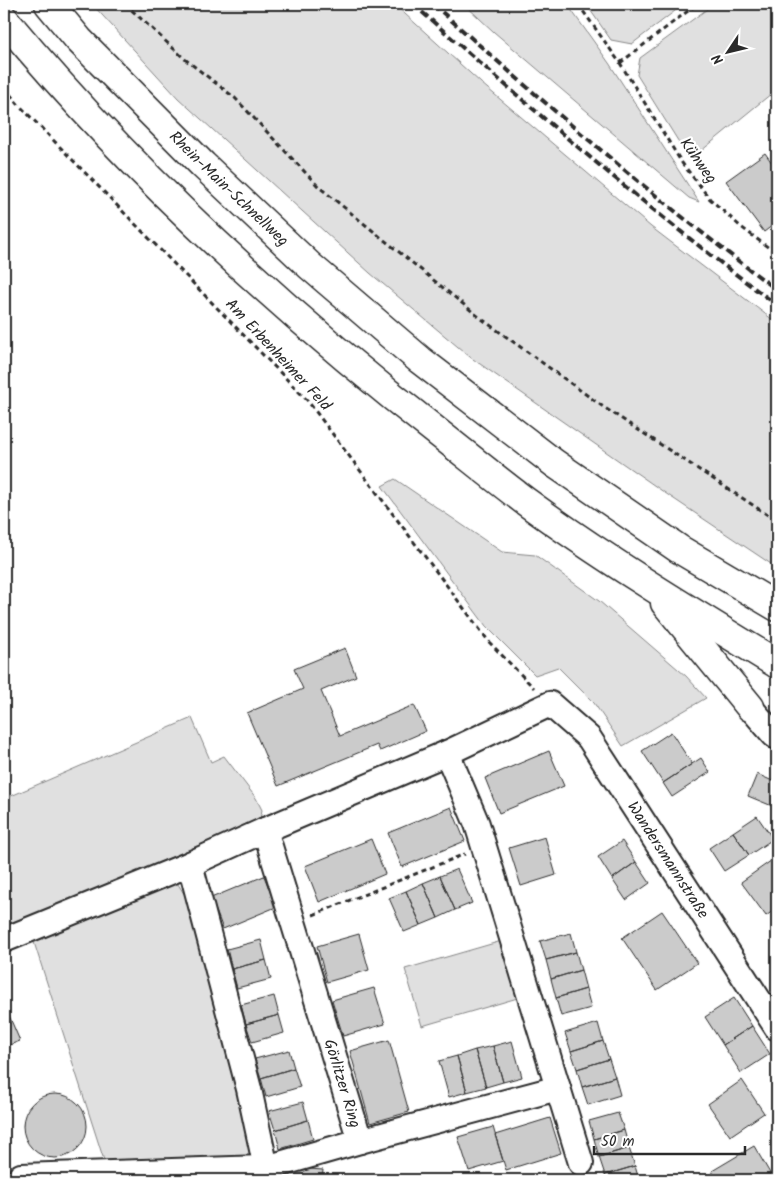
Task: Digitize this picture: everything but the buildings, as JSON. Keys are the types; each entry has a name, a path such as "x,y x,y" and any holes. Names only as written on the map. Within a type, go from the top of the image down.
{"highway":[{"name":"Rhein-Main-Schnellweg","path":"50,4 79,40 203,165 310,266 420,360 554,463 679,549 777,607"},
{"path":"4,20 45,69 170,200 278,302 396,400 525,501 651,587 777,664"},
{"path":"651,587 750,707"}],"street":[{"path":"4,940 190,864 447,753 550,704"},
{"name":"Wandersmannstraße","path":"550,704 589,738 777,1026"},
{"path":"750,707 774,736 777,737"},
{"path":"447,753 477,824 581,1163"},
{"name":"Görlitzer Ring","path":"266,830 360,1141 558,1088"},
{"path":"190,864 249,1089 266,1174"},
{"path":"21,1176 266,1174 360,1141"}],"path":[{"path":"125,4 186,60 236,98 319,187 479,317 602,406 777,522"},
{"name":"Kühweg","path":"578,4 620,63 682,163 710,200 741,227 777,254"},
{"path":"620,63 696,4"},
{"name":"Am Erbenheimer Feld","path":"4,87 18,104 307,400 490,643 550,704"},
{"path":"294,923 484,846"}],"shaded area":[{"path":"92,4 394,4 481,83 651,227 777,323 777,568 668,495 470,357 370,273 178,98"},
{"path":"464,4 567,4 609,63 699,202 689,198 494,32"},
{"path":"586,4 684,4 632,44 611,40"},
{"path":"714,4 777,4 777,89 690,160 637,75 640,58"},
{"path":"395,479 502,552 535,555 599,601 686,676 706,698 623,746 594,703 558,667 535,675 486,626 382,486"},
{"path":"192,718 211,762 224,756 256,798 262,810 259,823 237,829 4,929 4,799"},
{"path":"162,882 178,884 186,897 258,1157 110,1179 31,933"},
{"path":"505,940 521,997 422,1026 405,969"}],"railway":[{"path":"413,4 637,196 777,305"},
{"path":"433,4 602,151 688,222 777,290"}]}
